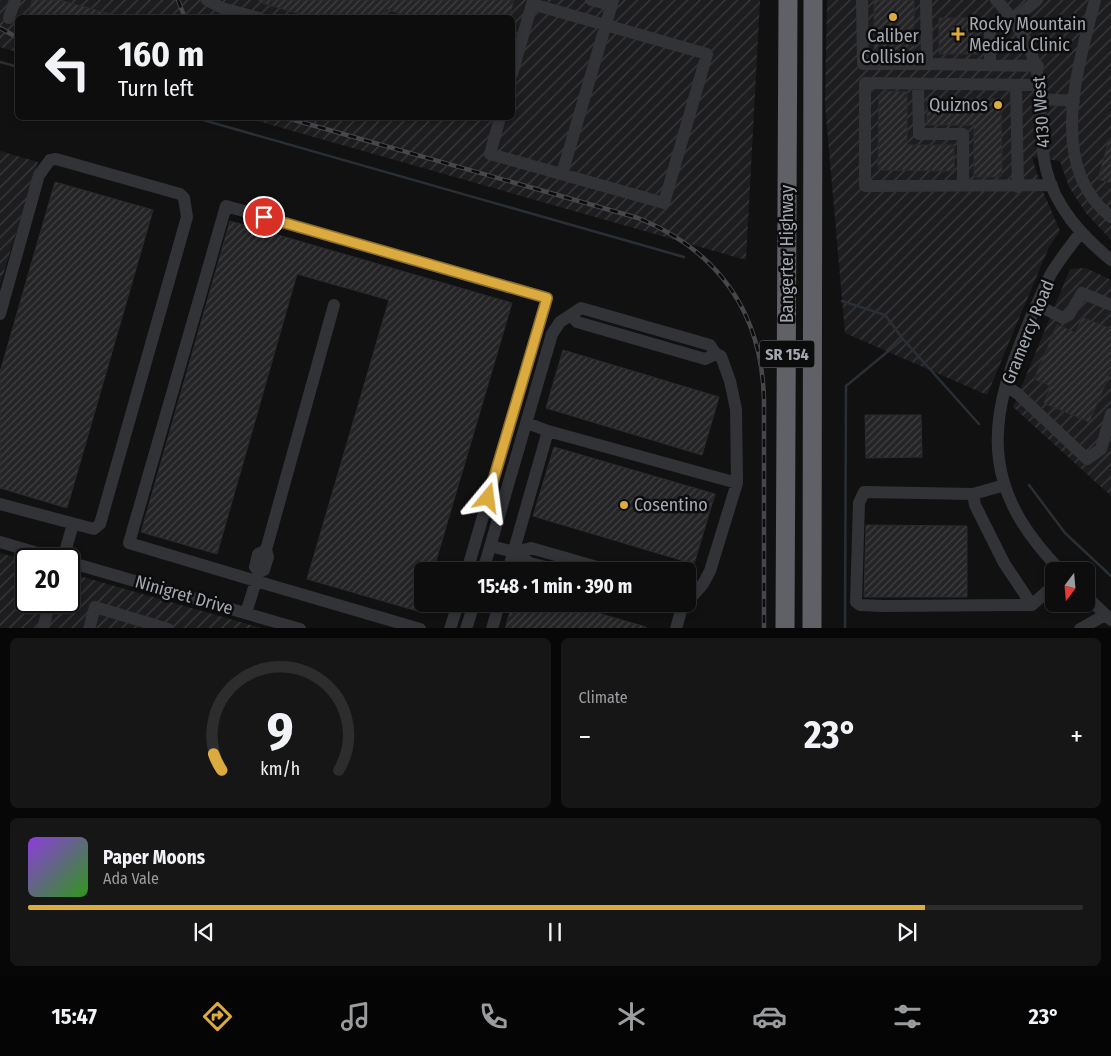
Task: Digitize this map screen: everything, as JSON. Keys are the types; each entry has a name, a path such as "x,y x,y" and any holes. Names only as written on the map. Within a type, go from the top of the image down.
{"highway":[{"name":"Bangerter Highway","path":"785,628 788,0"},
{"name":"Bangerter Highway","path":"812,628 813,0"}],"street":[{"path":"10,18 15,0"},
{"path":"207,0 222,8 248,15"},
{"path":"562,174 612,3 591,0"},
{"path":"862,0 864,64 1038,66"},
{"path":"926,0 927,64"},
{"name":"4130 West","path":"996,0 1028,42 1038,66 1041,139 1046,170 1052,185 1067,214 1081,232 1111,260"},
{"path":"1013,20 1037,0"},
{"path":"1095,0 1076,80 1071,133 1083,185 1098,207 1111,217"},
{"path":"499,120 490,154 664,203 707,54 532,4 515,64"},
{"path":"990,27 990,65"},
{"path":"1040,85 865,84 864,186 1018,187 1052,185"},
{"path":"918,84 919,134 963,134 963,186"},
{"path":"1016,85 1018,187"},
{"path":"1040,99 1074,101"},
{"path":"0,314 40,175 50,160 56,159 180,194 184,198 187,217 100,524 94,528 73,524 0,504"},
{"path":"420,628 257,576 129,543 226,206 547,298 470,562"},
{"name":"Gramercy Road","path":"1052,562 1035,544 1013,508 999,461 997,441 1001,404 1015,355 1051,274 1081,232"},
{"path":"1037,305 1063,318 1069,315 1082,293 1111,305"},
{"path":"246,613 257,576 264,570 268,557 266,550 334,305"},
{"path":"486,562 552,334 560,322 571,315 577,322 705,359 716,354 721,356 730,381 736,410 737,483 710,571 696,592"},
{"path":"1006,386 1018,394 1088,459 1101,449 1111,414"},
{"path":"527,423 548,431 737,483"},
{"path":"511,562 548,431"},
{"path":"1005,485 973,494 864,492 859,503 856,602 860,605 883,606 1032,605 1045,593"},
{"path":"973,494 975,505 1004,563 1032,605"},
{"path":"65,548 73,524"},
{"path":"0,542 20,548"},
{"path":"491,546 514,552 530,562"},
{"path":"514,552 531,548 580,562"},
{"name":"Ninigret Drive","path":"80,565 300,628"},
{"path":"1080,628 1108,617 1095,605"},
{"path":"89,628 95,608 168,628"},
{"path":"450,628 455,612"},
{"path":"466,628 471,612"},
{"path":"492,628 497,612"},
{"path":"676,628 681,612"},
{"path":"43,628 47,613"}],"shaded area":[{"path":"0,0 760,0 746,260 254,120 515,120 515,15 15,15 15,51 0,47"},
{"path":"827,0 1111,0 1111,240 1086,213 1069,187 1060,161 1032,157 1041,187 1060,231 1049,247 987,395 845,333 825,105"},
{"path":"0,151 38,162 0,285"},
{"path":"1086,268 1111,280 1111,496 1013,407 1070,269"},
{"path":"0,553 15,557 15,613 80,613 80,576 261,628 0,628"}],"building":[{"path":"32,0 59,0 114,15 29,15"},
{"path":"259,0 514,0 510,15 405,15 386,9 384,15 345,15 339,13 339,15 303,15 259,2"},
{"path":"874,0 914,0 914,53 874,54"},
{"path":"939,18 979,18 979,54 939,54"},
{"path":"883,91 907,92 907,145 954,145 954,171 881,170 878,166 879,98"},
{"path":"927,99 998,99 1001,101 1002,174 1000,177 974,177 974,125 927,125"},
{"path":"1109,139 1111,140 1111,183 1098,179"},
{"path":"55,182 153,210 67,508 0,488 0,372"},
{"path":"230,221 512,303 436,562 414,562 414,610 307,579 389,300 297,274 217,554 141,532"},
{"path":"1082,317 1111,329 1111,371 1089,422 1044,403 1051,386 1034,379 1057,325 1076,333"},
{"path":"563,350 719,397 702,455 546,408"},
{"path":"865,415 921,415 922,457 866,458"},
{"name":"Cosentino","path":"554,447 715,494 695,562 687,562 533,516"},
{"path":"866,525 967,526 967,597 864,597"},
{"path":"510,612 594,612 646,628 505,628"}],"waterway":[{"path":"0,62 15,66"},
{"path":"203,120 684,257"},
{"path":"842,301 885,315 903,339 979,424"},
{"path":"845,628 846,386 903,339"},
{"path":"1029,485 1065,533 1111,576"}],"railway":[{"path":"178,0 184,15"},
{"path":"0,28 15,36"},
{"path":"294,120 638,218 667,232 692,248 713,267 731,289 745,313 755,340 761,369 764,400 764,628"}],"place":[{"name":"Caliber Collision","path":"893,17"},
{"name":"Rocky Mountain Medical Clinic","path":"958,34"},
{"name":"Quiznos","path":"998,105"},
{"name":"Cosentino","path":"624,505"}],"route":[{"path":"264,217 547,298 488,498"}]}
